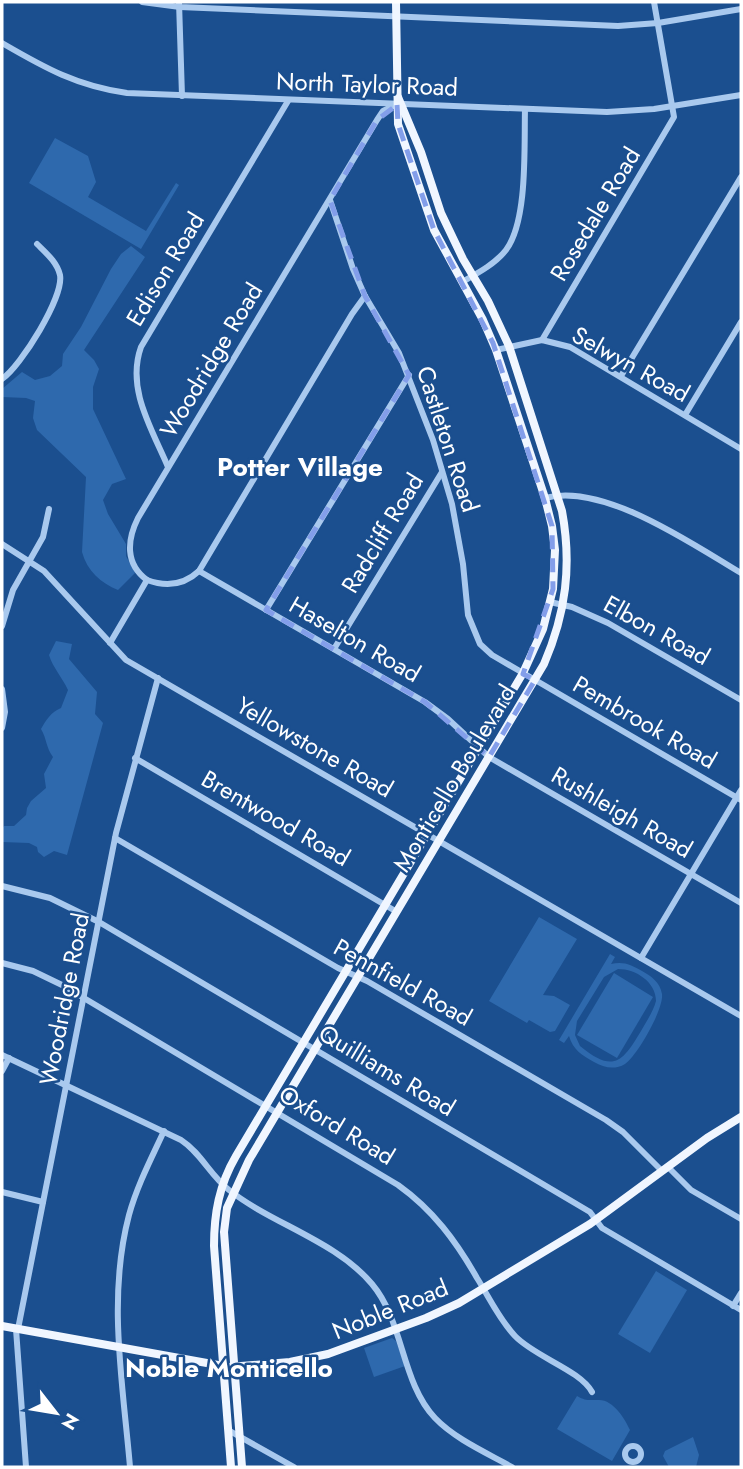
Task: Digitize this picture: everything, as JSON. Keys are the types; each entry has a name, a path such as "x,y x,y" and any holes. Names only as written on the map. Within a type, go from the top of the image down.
{"main road":[{"name":"Monticello Boulevard","path":"231,1467 228,1430 233,1367 224,1225 232,1163 428,834 484,753 529,677 554,578 555,550 545,498 496,350 483,320 434,230 398,124 396,2"},
{"name":"Monticello Boulevard","path":"242,1467 239,1436 223,1366 214,1230 217,1202 248,1160 439,841 484,753 553,641 563,604 568,560 567,536 558,494 509,346 441,213 399,102"},
{"name":"Noble Road","path":"2,1326 223,1366 313,1358 442,1311 483,1288 596,1220 741,1117"}],"street":[{"path":"142,2 273,12 573,26 658,23 741,9"},
{"path":"654,2 672,107"},
{"path":"273,12 274,3"},
{"path":"180,5 182,96"},
{"name":"North Taylor Road","path":"2,43 50,71 88,86 127,93 607,112 672,107 741,95"},
{"name":"Edison Road","path":"168,467 138,397 135,382 137,358 141,347 288,101"},
{"name":"Woodridge Road","path":"147,580 132,561 130,538 138,518 377,120 383,111 399,102"},
{"name":"Rosedale Road","path":"541,340 671,125 674,117 672,107"},
{"path":"462,282 500,257 516,231 521,207 526,109"},
{"path":"621,376 741,177"},
{"name":"Castleton Road","path":"330,200 336,225 365,296 409,375 442,472 452,504 463,565 468,615 475,637 486,650 529,677"},
{"path":"2,379 20,360 60,289 57,266 37,244"},
{"path":"110,643 147,580 160,584 177,583 199,571 365,296"},
{"path":"685,415 741,322"},
{"name":"Selwyn Road","path":"496,350 541,340 570,347 741,449"},
{"path":"267,610 409,375"},
{"name":"Radcliff Road","path":"334,649 442,472"},
{"path":"545,498 558,494 583,497 628,510 665,528 741,573"},
{"path":"2,626 10,597 43,537 49,509"},
{"name":"Yellowstone Road","path":"2,544 44,571 126,660 741,1016"},
{"name":"Haselton Road","path":"199,571 431,706 484,753"},
{"name":"Elbon Road","path":"550,602 563,604 608,623 741,700"},
{"name":"Pembrook Road","path":"529,677 739,799"},
{"name":"Woodridge Road","path":"26,1467 17,1329 115,838 158,678"},
{"path":"2,689 5,712 2,728"},
{"name":"Rushleigh Road","path":"484,753 741,903"},
{"name":"Brentwood Road","path":"135,758 397,912"},
{"path":"642,958 739,799 741,790"},
{"name":"Pennfield Road","path":"115,838 614,1125 695,1193 741,1219"},
{"name":"Quilliams Road","path":"2,886 51,898 99,922 590,1212 602,1228 741,1310"},
{"name":"Oxford Road","path":"2,963 41,974 390,1179 416,1198 451,1237 507,1326 519,1340 586,1382 592,1392"},
{"path":"2,1071 5,1056 164,1131 191,1147 228,1189 356,1268 380,1295 396,1329 419,1394 434,1417 451,1431 512,1467"},
{"path":"130,1467 119,1348 117,1283 123,1239 136,1191 164,1131"},
{"path":"2,1192 43,1202"},
{"path":"733,1306 741,1293"},
{"path":"220,1327 230,1327"},
{"path":"228,1430 294,1467"}],"highlighted area":[{"path":"397,105 398,124 434,230 493,343 552,526 553,589 523,674 535,680 489,757 425,702 266,610 409,375 365,296 330,200 377,120"}],"shaded area":[{"path":"55,138 88,156 96,182 88,197 146,231 176,183 179,185 141,249 29,183"},
{"path":"131,246 145,257 84,350 99,369 93,387 93,409 126,479 112,484 103,500 126,544 126,556 135,573 118,590 95,576 82,552 86,477 37,430 33,418 35,401 2,397 2,389 22,372 35,380 50,376 62,366 63,354 81,327 111,269 121,254"},
{"path":"56,641 72,644 69,659 97,692 95,714 103,723 67,855 54,851 44,857 37,847 29,843 2,842 2,829 4,826 14,826 26,815 31,801 46,788 44,774 53,757 41,729 47,719 61,708 68,690 49,655"},
{"path":"539,917 577,939 543,995 554,996 570,1005 555,1031 550,1032 529,1020 527,1023 489,1001"},
{"path":"610,954 615,957 611,964 624,963 634,967 652,977 659,986 662,994 659,1010 649,1032 625,1064 613,1068 602,1066 579,1052 569,1036 564,1043 559,1040","holes":["618,969 644,978 653,988 656,1001 628,1051 616,1061 609,1062 601,1060 580,1046 575,1035 577,1021 604,977"]},
{"path":"614,973 653,997 617,1058 577,1035"},
{"path":"656,1271 687,1290 650,1353 618,1334"},
{"path":"392,1338 396,1341 405,1366 374,1377 364,1348"},
{"path":"577,1396 609,1403 618,1410 628,1426 630,1430 612,1461 557,1429"},
{"path":"693,1437 699,1455 696,1467 669,1467 663,1456 665,1451"}],"district":[{"name":"Potter Village","path":"300,467"},
{"name":"Noble Monticello","path":"229,1368"}]}
